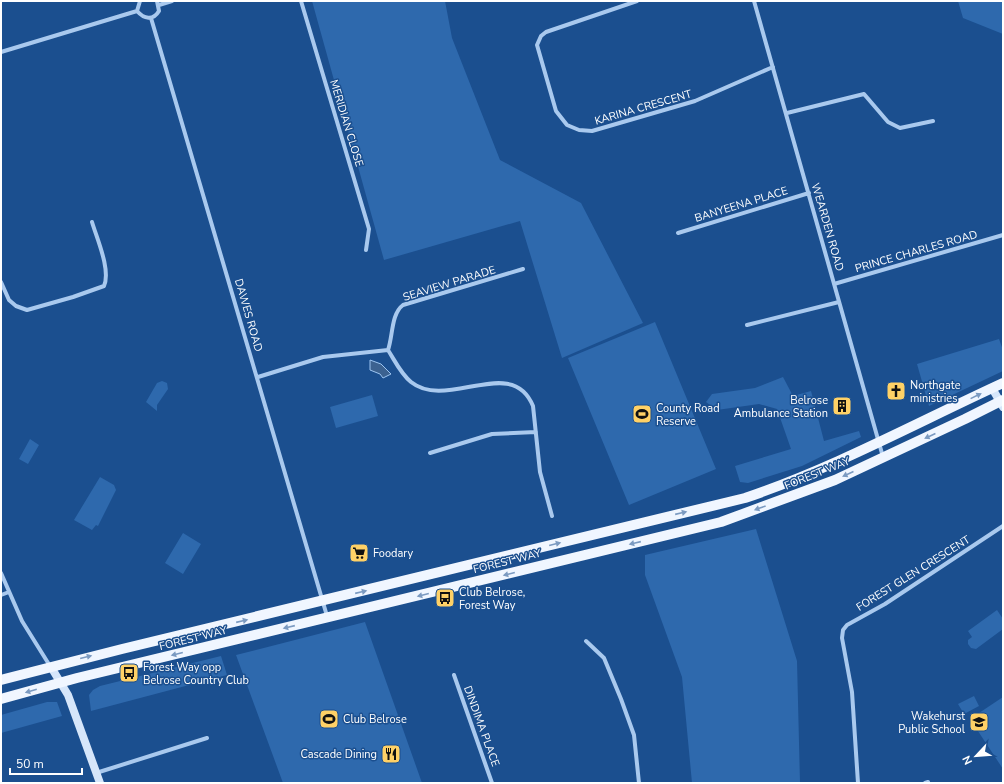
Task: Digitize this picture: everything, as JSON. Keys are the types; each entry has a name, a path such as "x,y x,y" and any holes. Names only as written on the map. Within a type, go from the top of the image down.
{"main road":[{"name":"FOREST WAY","path":"1,680 322,600 745,498 770,490 1003,383"},
{"name":"FOREST WAY","path":"1,699 61,682 721,522 822,485 1002,403"}],"street":[{"path":"138,11 140,1"},
{"path":"138,11 143,16 152,18 157,14 158,3 172,1"},
{"name":"MERIDIAN CLOSE","path":"301,1 369,229 366,250"},
{"name":"KARINA CRESCENT","path":"637,1 557,27 541,36 537,44 556,111 567,124 579,130 592,131 695,101 773,67"},
{"name":"WEARDEN ROAD","path":"754,1 884,457"},
{"path":"1,52 138,11"},
{"name":"DAWES ROAD","path":"152,18 258,377 327,618"},
{"path":"787,113 864,94 888,122 900,128 933,121"},
{"name":"BANYEENA PLACE","path":"678,233 809,192"},
{"path":"1,282 9,300 16,306 27,310 89,292 104,286 107,280 106,270 92,222"},
{"name":"PRINCE CHARLES ROAD","path":"834,284 1003,235"},
{"name":"SEAVIEW PARADE","path":"388,350 392,339 395,316 398,309 404,305 523,269"},
{"path":"747,325 839,302"},
{"path":"258,377 323,357 388,350 402,371 412,382 433,392 444,392 490,383 504,383 516,387 530,398 536,418 540,472 552,516"},
{"path":"992,388 1002,403"},
{"path":"430,453 492,434 536,432"},
{"name":"FOREST GLEN CRESCENT","path":"858,783 852,692 842,638 843,630 846,625 885,604 1003,526"},
{"path":"1,573 22,621 61,682 100,783"},
{"path":"1,595 9,592"},
{"path":"586,641 604,658 622,699 634,734 639,783"},
{"name":"DINDIMA PLACE","path":"454,675 492,783"},
{"path":"96,773 206,738"}],"shaded area":[{"path":"312,1 445,1 452,38 500,160 581,203 643,323 562,358 520,221 384,260"},
{"path":"958,1 1003,1 1003,34 963,18"},
{"name":"County Road Reserve","path":"655,322 716,469 629,505 568,358"},
{"path":"999,339 1003,350 1003,371 929,406 917,364"},
{"path":"370,360 381,364 391,374 383,378 380,374 370,370"},
{"path":"783,377 793,396 811,391 824,441 859,431 861,437 802,466 748,483 740,482 735,466 791,449 777,409 759,404 717,410 706,402 712,394 755,388"},
{"path":"162,381 167,383 168,389 157,405 157,411 146,402 157,383"},
{"path":"372,395 378,416 336,428 330,407"},
{"path":"30,439 39,445 28,464 19,459"},
{"path":"100,477 114,485 116,490 98,526 96,525 92,530 74,520"},
{"path":"756,529 797,661 800,783 692,783 682,677 645,575 645,555"},
{"path":"183,533 201,544 183,574 165,563"},
{"path":"997,610 1003,619 1003,629 976,649 971,648 968,644 968,640 972,637 968,631"},
{"name":"Club Belrose","path":"365,622 422,783 283,783 236,655"},
{"path":"221,656 227,675 91,711 89,695 93,690 100,686"},
{"path":"974,696 979,706 964,714 958,704"},
{"path":"1003,697 1003,769 970,719"},
{"path":"47,702 57,702 62,716 1,733 1,715"}],"place":[{"name":"Northgate ministries","path":"896,391"},
{"name":"Belrose Ambulance Station","path":"842,406"},
{"name":"County Road Reserve","path":"642,414"},
{"name":"Foodary","path":"359,553"},
{"name":"Club Belrose, Forest Way","path":"445,598"},
{"name":"Forest Way opp Belrose Country Club","path":"129,673"},
{"name":"Club Belrose","path":"329,719"},
{"name":"Wakehurst Public School","path":"979,722"},
{"name":"Cascade Dining","path":"391,754"}]}
